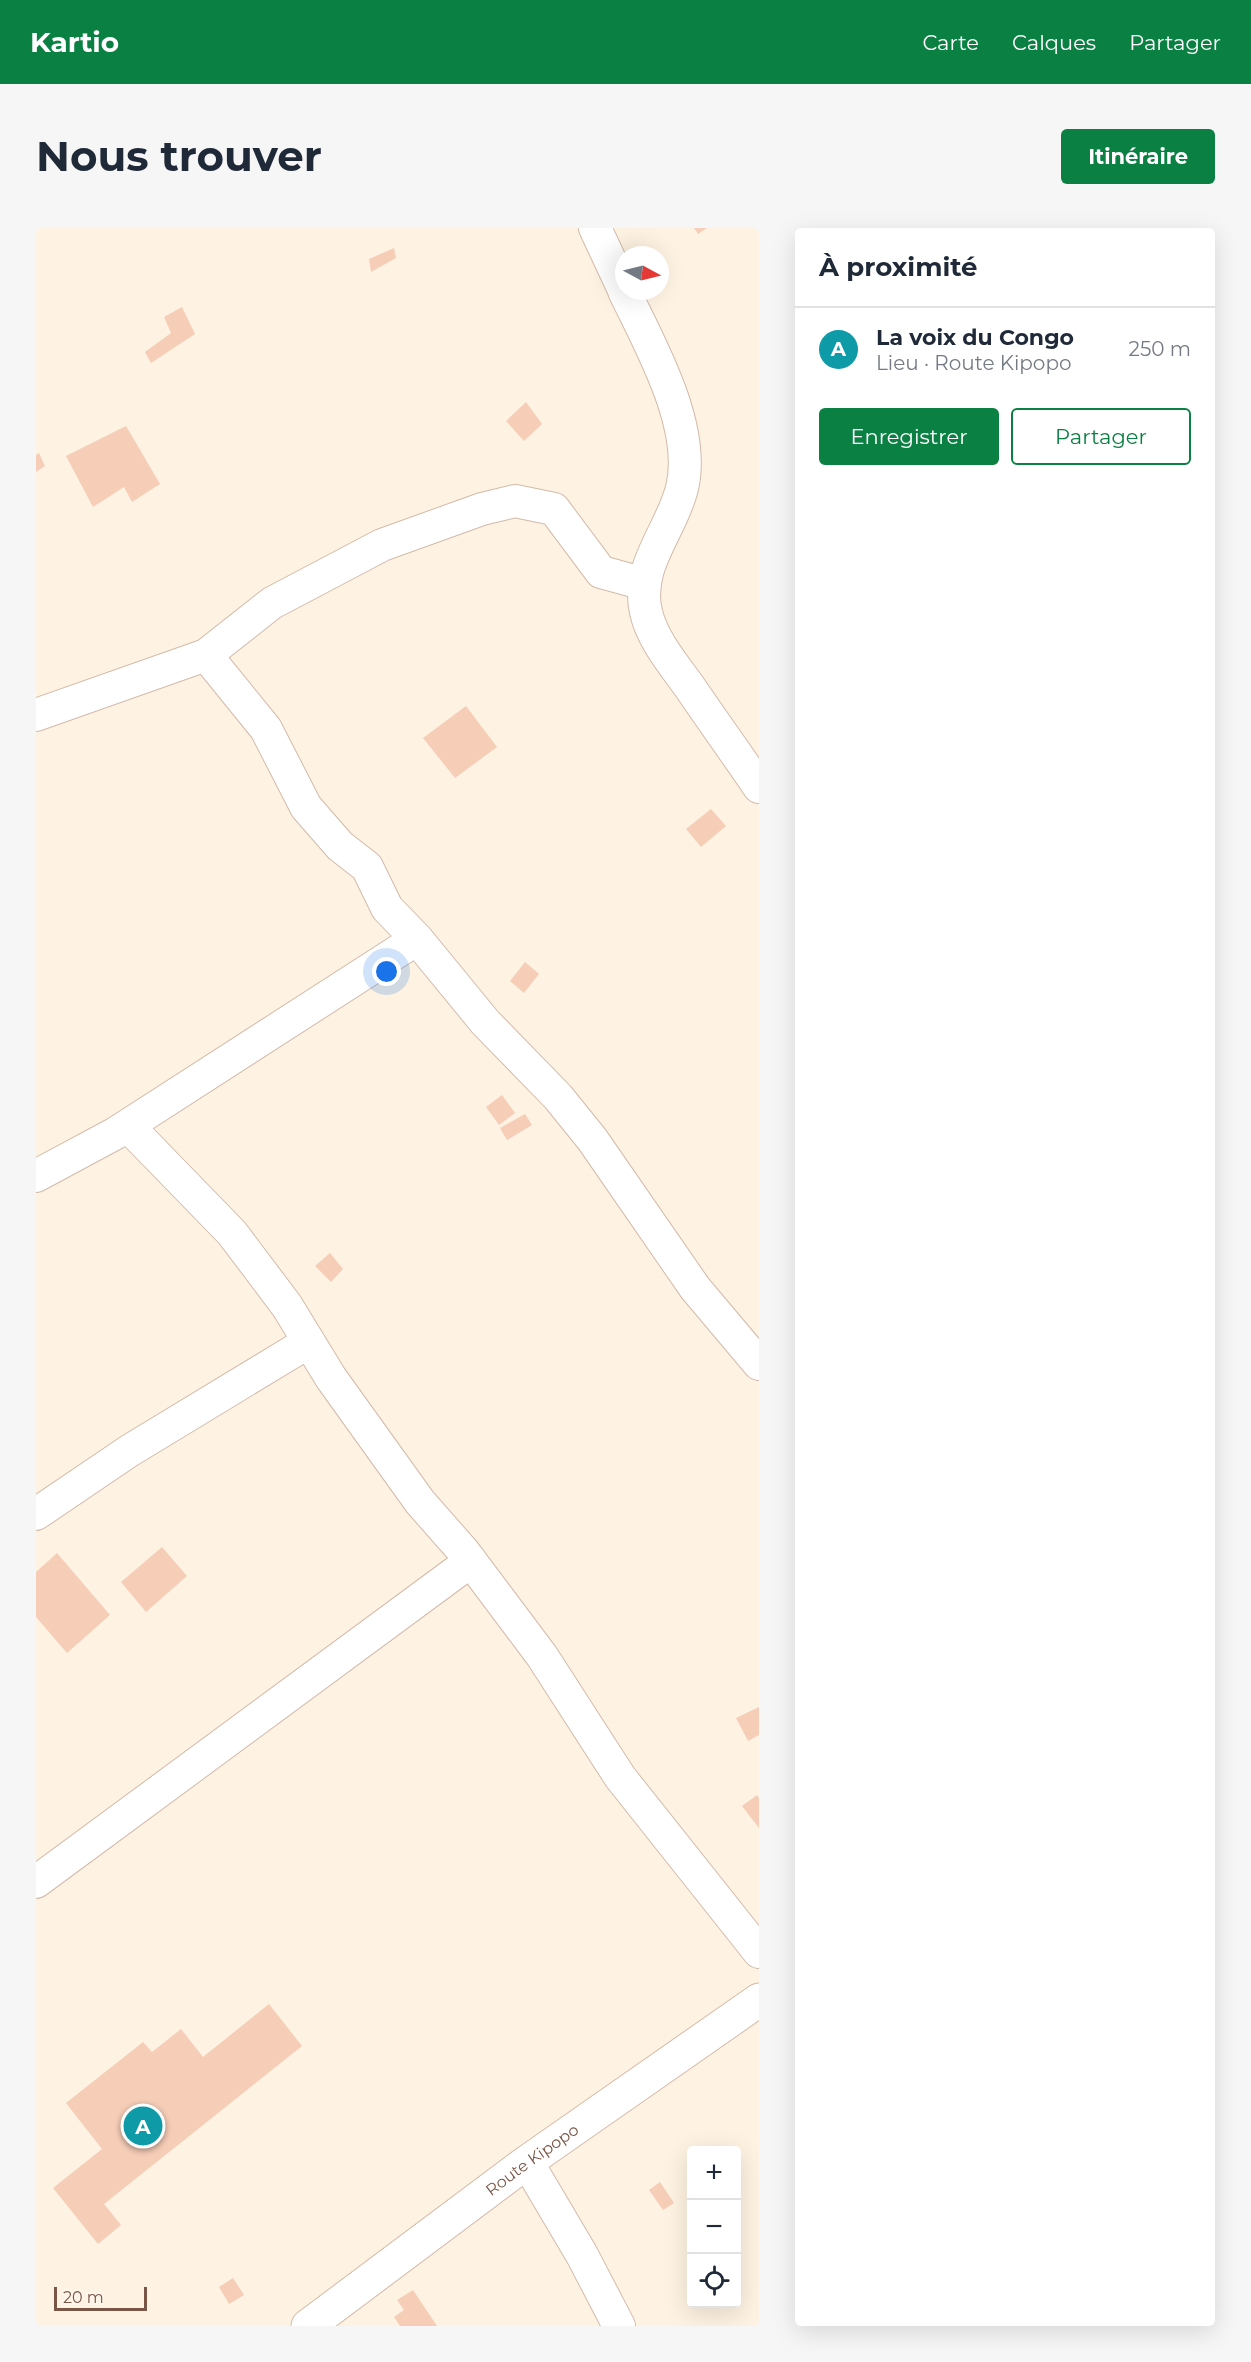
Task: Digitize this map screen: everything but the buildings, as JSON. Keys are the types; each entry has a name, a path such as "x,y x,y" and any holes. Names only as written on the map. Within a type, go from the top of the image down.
{"main road":[{"name":"Route Kipopo","path":"308,2326 527,2162 759,2000"}],"street":[{"path":"595,228 615,271"},
{"path":"628,300 654,354 678,417 685,466 682,489 668,526 649,563 645,584 646,612 661,646 759,787"},
{"path":"36,715 206,655 281,597 382,545 482,508 515,501 554,509 601,572 645,584"},
{"path":"206,655 266,729 306,807 340,846 367,867 387,908 417,939 485,1022 558,1097 592,1139 695,1288 759,1364"},
{"path":"36,1176 128,1126 417,939"},
{"path":"128,1126 231,1233 287,1306 307,1343 420,1502 471,1561 542,1656 620,1777 759,1952"},
{"path":"36,1514 129,1451 307,1343"},
{"path":"36,1882 471,1561"},
{"path":"527,2162 582,2255 619,2326"}],"place":[{"name":"La voix du Congo","path":"143,2126"}]}
